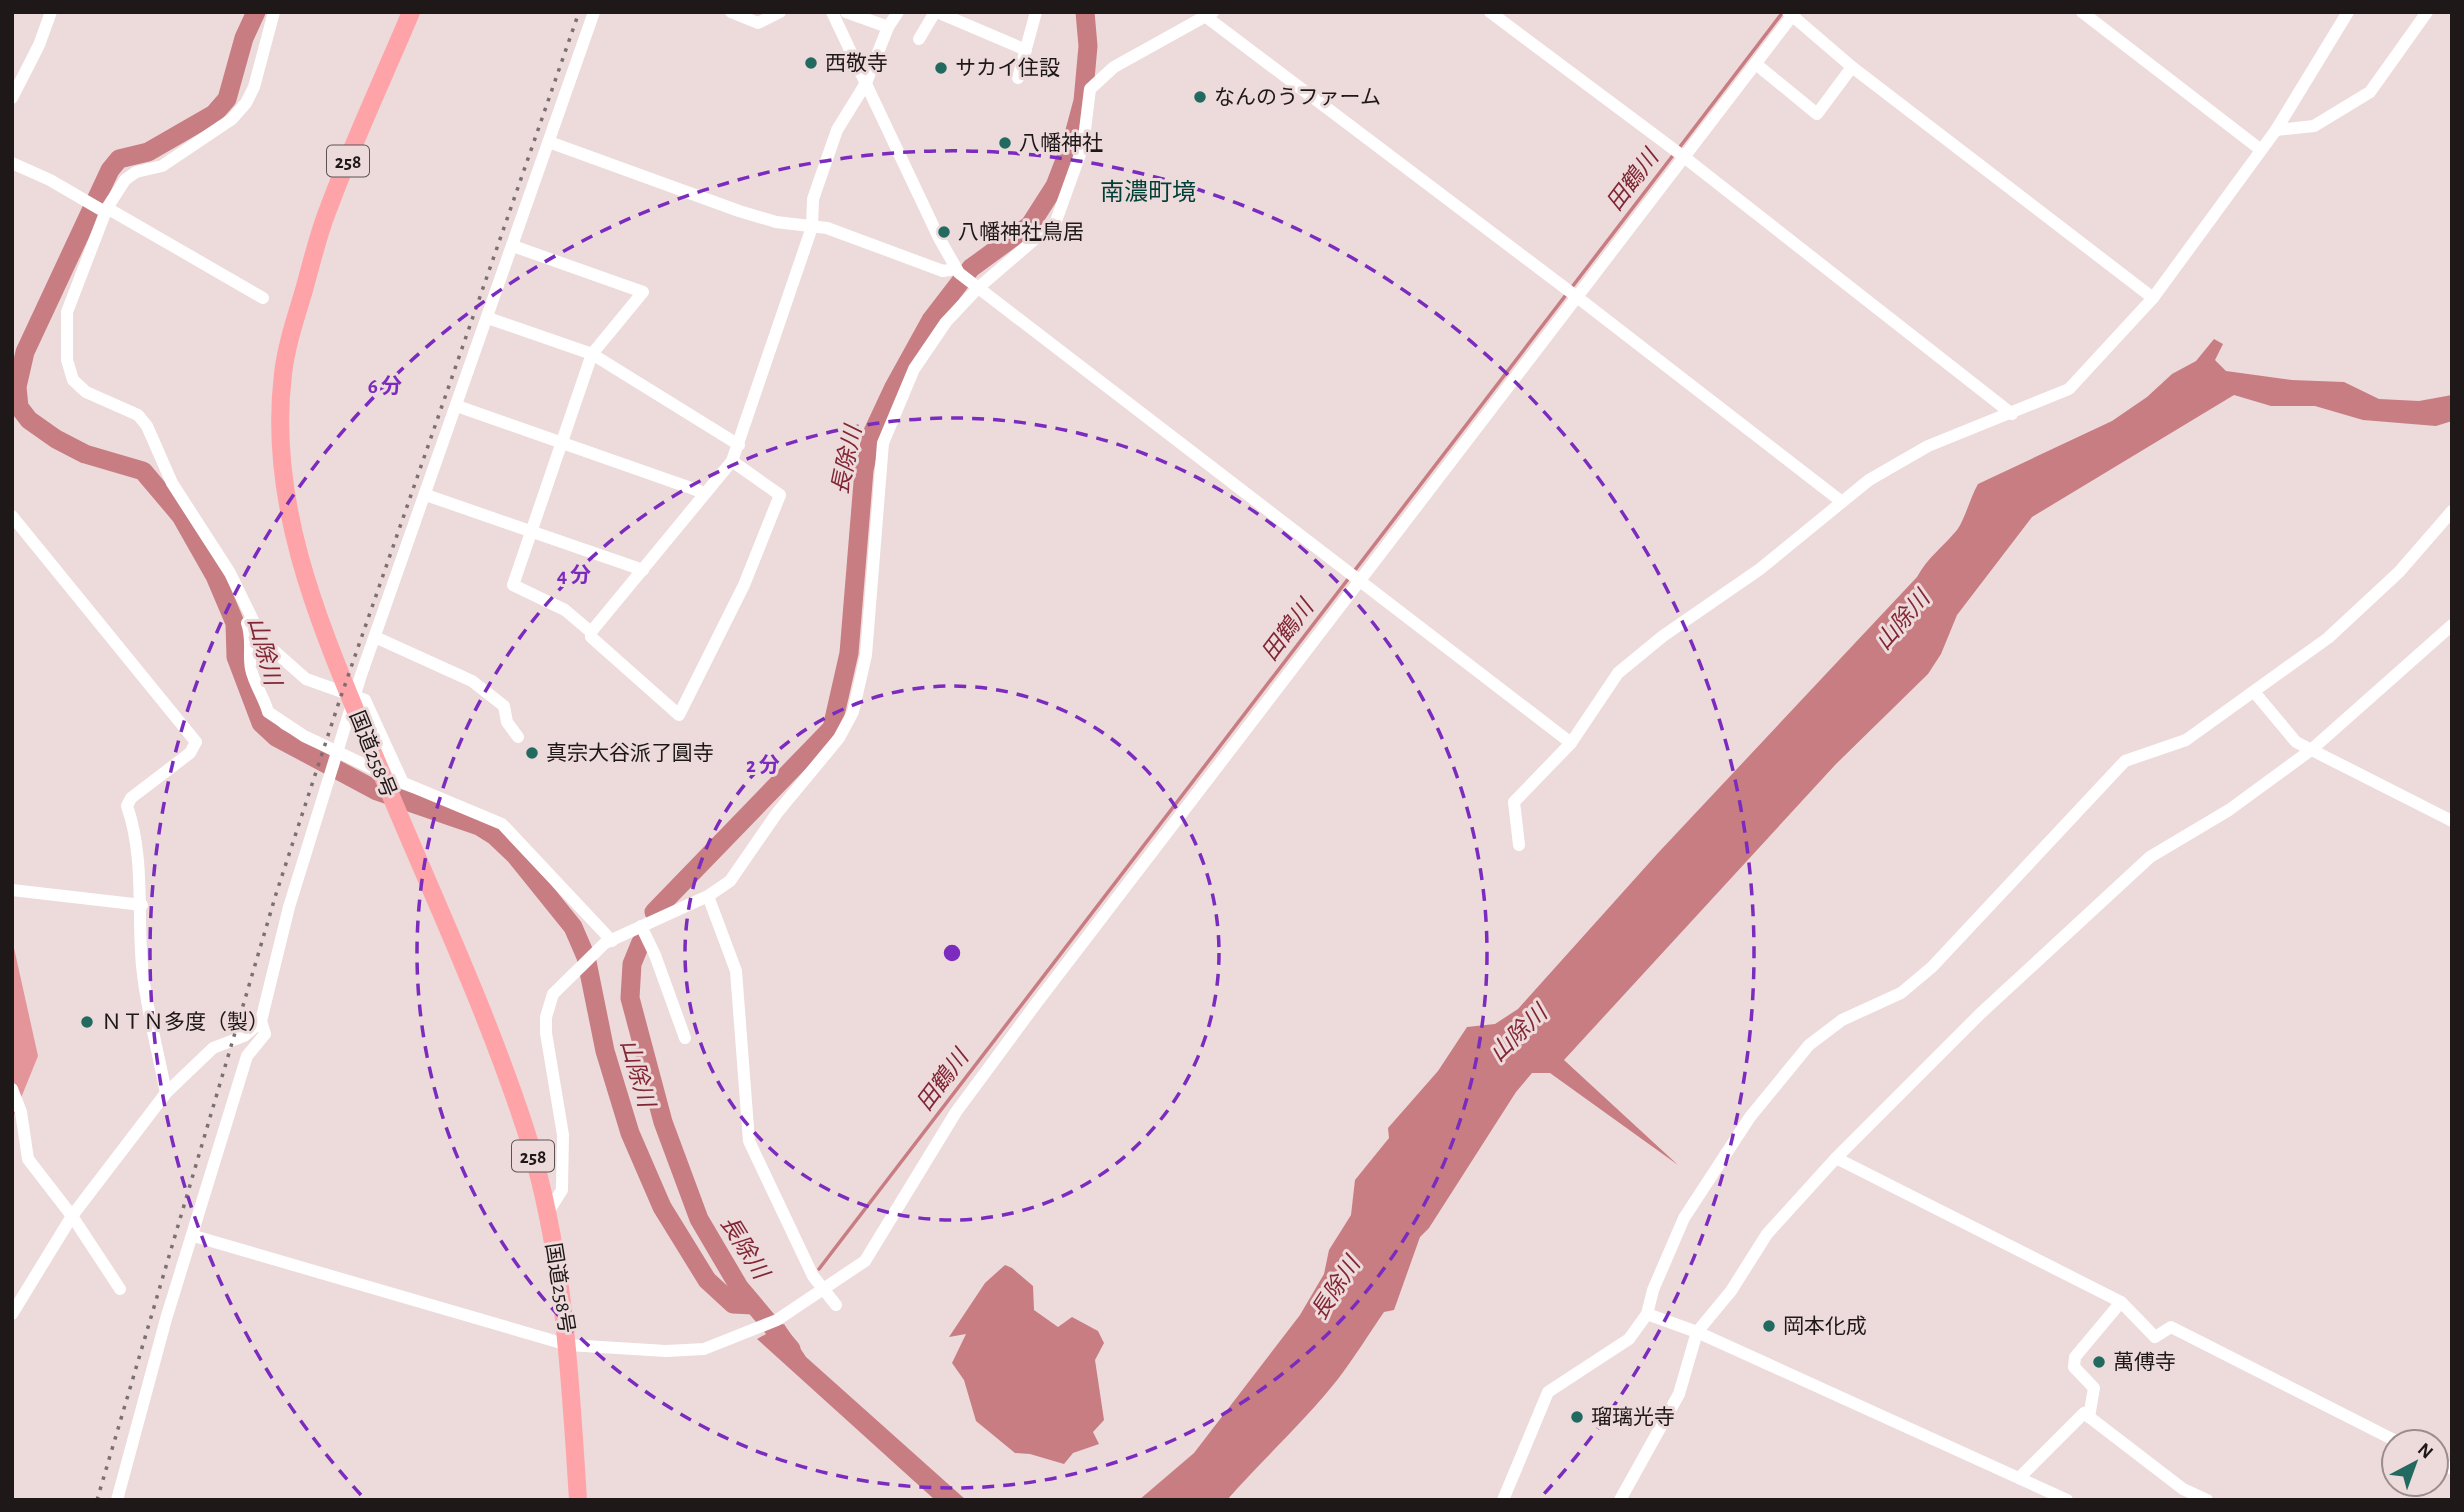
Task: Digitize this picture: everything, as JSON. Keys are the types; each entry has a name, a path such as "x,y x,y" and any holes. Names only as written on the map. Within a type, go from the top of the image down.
{"highway":[{"name":"国道258号","path":"411,12 325,216 283,372 281,424 285,485 294,543 321,628 492,1040 526,1129 548,1212 569,1345 578,1500"}],"street":[{"path":"12,98 39,45 51,12"},
{"path":"274,12 254,87 246,103 232,119 162,166 136,172 125,180 106,210 67,313 67,359 73,380 86,392 138,415 147,426 172,482 230,573 257,633 280,658 306,679 365,700 403,783"},
{"path":"117,1500 166,1319 194,1236 247,1056 265,1034 261,1021 289,907 329,774 594,12"},
{"path":"731,12 758,23 780,12"},
{"path":"832,12 957,271 1571,743"},
{"path":"846,12 888,27"},
{"path":"732,461 780,495 744,585 679,715 614,660 590,637 591,632 732,461 812,227 813,199 837,130 866,83 888,27 898,12"},
{"path":"919,39 936,12 1026,50"},
{"path":"1018,78 1036,12"},
{"path":"1490,12 1679,153 2012,414"},
{"path":"2081,12 2261,150"},
{"path":"1519,845 1514,802 1571,743 1618,673 1663,636 1760,569 1869,480 1928,446 2069,389 2153,298 2276,130 2348,12"},
{"path":"2276,130 2314,125 2370,92 2427,12"},
{"path":"194,1236 569,1345 666,1351 704,1349 777,1320 865,1261 956,1112 1035,1005 1355,576 1679,153 1756,64 1791,13 1853,67 2153,298"},
{"path":"548,1212 562,1190 563,1135 546,1017 553,995 608,942 708,896 730,881 777,813 839,738 853,712 866,655 883,443 914,369 975,286 1056,220 1083,146 1090,89 1114,67 1209,14 1842,502"},
{"path":"1756,64 1817,114 1853,67"},
{"path":"549,142 739,211 776,222 848,235 943,271 957,271"},
{"path":"12,163 50,180 83,202 106,210 263,298"},
{"path":"513,246 643,292 592,354 513,585 565,610 591,632"},
{"path":"488,317 592,354 739,445"},
{"path":"457,406 705,493"},
{"path":"426,495 643,570"},
{"path":"1503,1500 1548,1392 1629,1339 1647,1314 1653,1290 1684,1218 1749,1117 1809,1045 1842,1020 1901,993 1932,967 2125,761 2186,740 2255,694 2329,638 2399,572 2452,511"},
{"path":"12,516 196,742 190,753 131,798 127,806 134,827 142,905 142,967 166,1093"},
{"path":"243,602 241,608 251,636 251,671 263,694 268,712 336,755 502,824 608,942"},
{"path":"1620,1500 1679,1394 1697,1332 1731,1291 1767,1234 1836,1158 1980,1014 2150,857 2229,810 2311,750 2452,625"},
{"path":"375,637 472,681 504,706 507,722 518,737"},
{"path":"2255,694 2296,742 2452,821"},
{"path":"12,890 142,905"},
{"path":"708,896 736,971 749,1141 813,1276 836,1305"},
{"path":"641,926 655,955 685,1038"},
{"path":"12,1314 72,1216 166,1093 213,1048 244,1036 261,1021"},
{"path":"12,1089 21,1112 28,1159 72,1216 120,1289"},
{"path":"1836,1158 2121,1302 2155,1337 2171,1327 2380,1433"},
{"path":"2089,1417 2094,1388 2074,1367 2075,1357 2121,1302"},
{"path":"1647,1314 1697,1332 2067,1500"},
{"path":"2019,1478 2084,1413 2183,1489 2207,1500"}],"shaded area":[{"path":"12,939 38,1056 12,1120"}],"water":[{"path":"2214,339 2223,344 2215,360 2226,371 2292,380 2344,382 2379,399 2419,401 2452,395 2452,421 2436,426 2363,420 2315,406 2271,406 2234,395 2032,517 1957,615 1941,654 1928,674 1836,764 1564,1060 1678,1165 1550,1073 1532,1073 1516,1092 1429,1228 1420,1237 1394,1310 1384,1312 1325,1395 1227,1500 1139,1500 1194,1453 1300,1315 1324,1274 1329,1250 1351,1215 1355,1180 1389,1138 1388,1128 1438,1071 1467,1027 1495,1024 1518,1009 1658,853 1917,577 1957,530 1978,484 2112,421 2147,397 2172,374 2196,361"},
{"path":"1005,1265 1033,1286 1034,1310 1058,1327 1072,1317 1098,1331 1104,1343 1095,1360 1104,1420 1093,1432 1099,1444 1073,1453 1064,1464 1030,1454 1015,1453 976,1421 964,1380 952,1363 966,1334 949,1337 985,1283"},
{"path":"784,1324 806,1357 966,1500 935,1500 757,1339"}],"waterway":[{"name":"山除川","path":"256,12 244,38 227,99 214,114 148,152 119,159 110,170 25,352 17,387 19,407 29,420 56,439 85,454 143,471 181,516 215,576 235,623 236,657 261,723 276,737 377,791 479,826 495,836 515,855 573,927 586,957 605,1051 630,1133 662,1207 707,1280 733,1304 753,1305"},
{"name":"長除川","path":"654,912 832,728 849,653 864,470 872,434 931,320 971,268 1030,225 1055,186 1072,142 1083,101 1088,46 1085,12"},
{"name":"田鶴川","path":"1679,148 1783,12"},
{"name":"田鶴川","path":"819,1269 1674,154"},
{"name":"長除川","path":"641,942 632,964 630,998 663,1122 699,1219 739,1287 791,1349"}],"railway":[{"path":"97,1500 276,894 339,702 579,12"}],"place":[{"name":"西敬寺","path":"811,63"},
{"name":"サカイ住設","path":"941,68"},
{"name":"なんのうファーム","path":"1200,97"},
{"name":"八幡神社","path":"1005,143"},
{"name":"八幡神社鳥居","path":"944,232"},
{"name":"真宗大谷派了圓寺","path":"532,753"},
{"name":"ＮＴＮ多度（製）","path":"87,1022"},
{"name":"岡本化成","path":"1769,1326"},
{"name":"萬傅寺","path":"2099,1362"},
{"name":"瑠璃光寺","path":"1577,1417"}],"district":[{"name":"南濃町境","path":"1148,192"}]}
